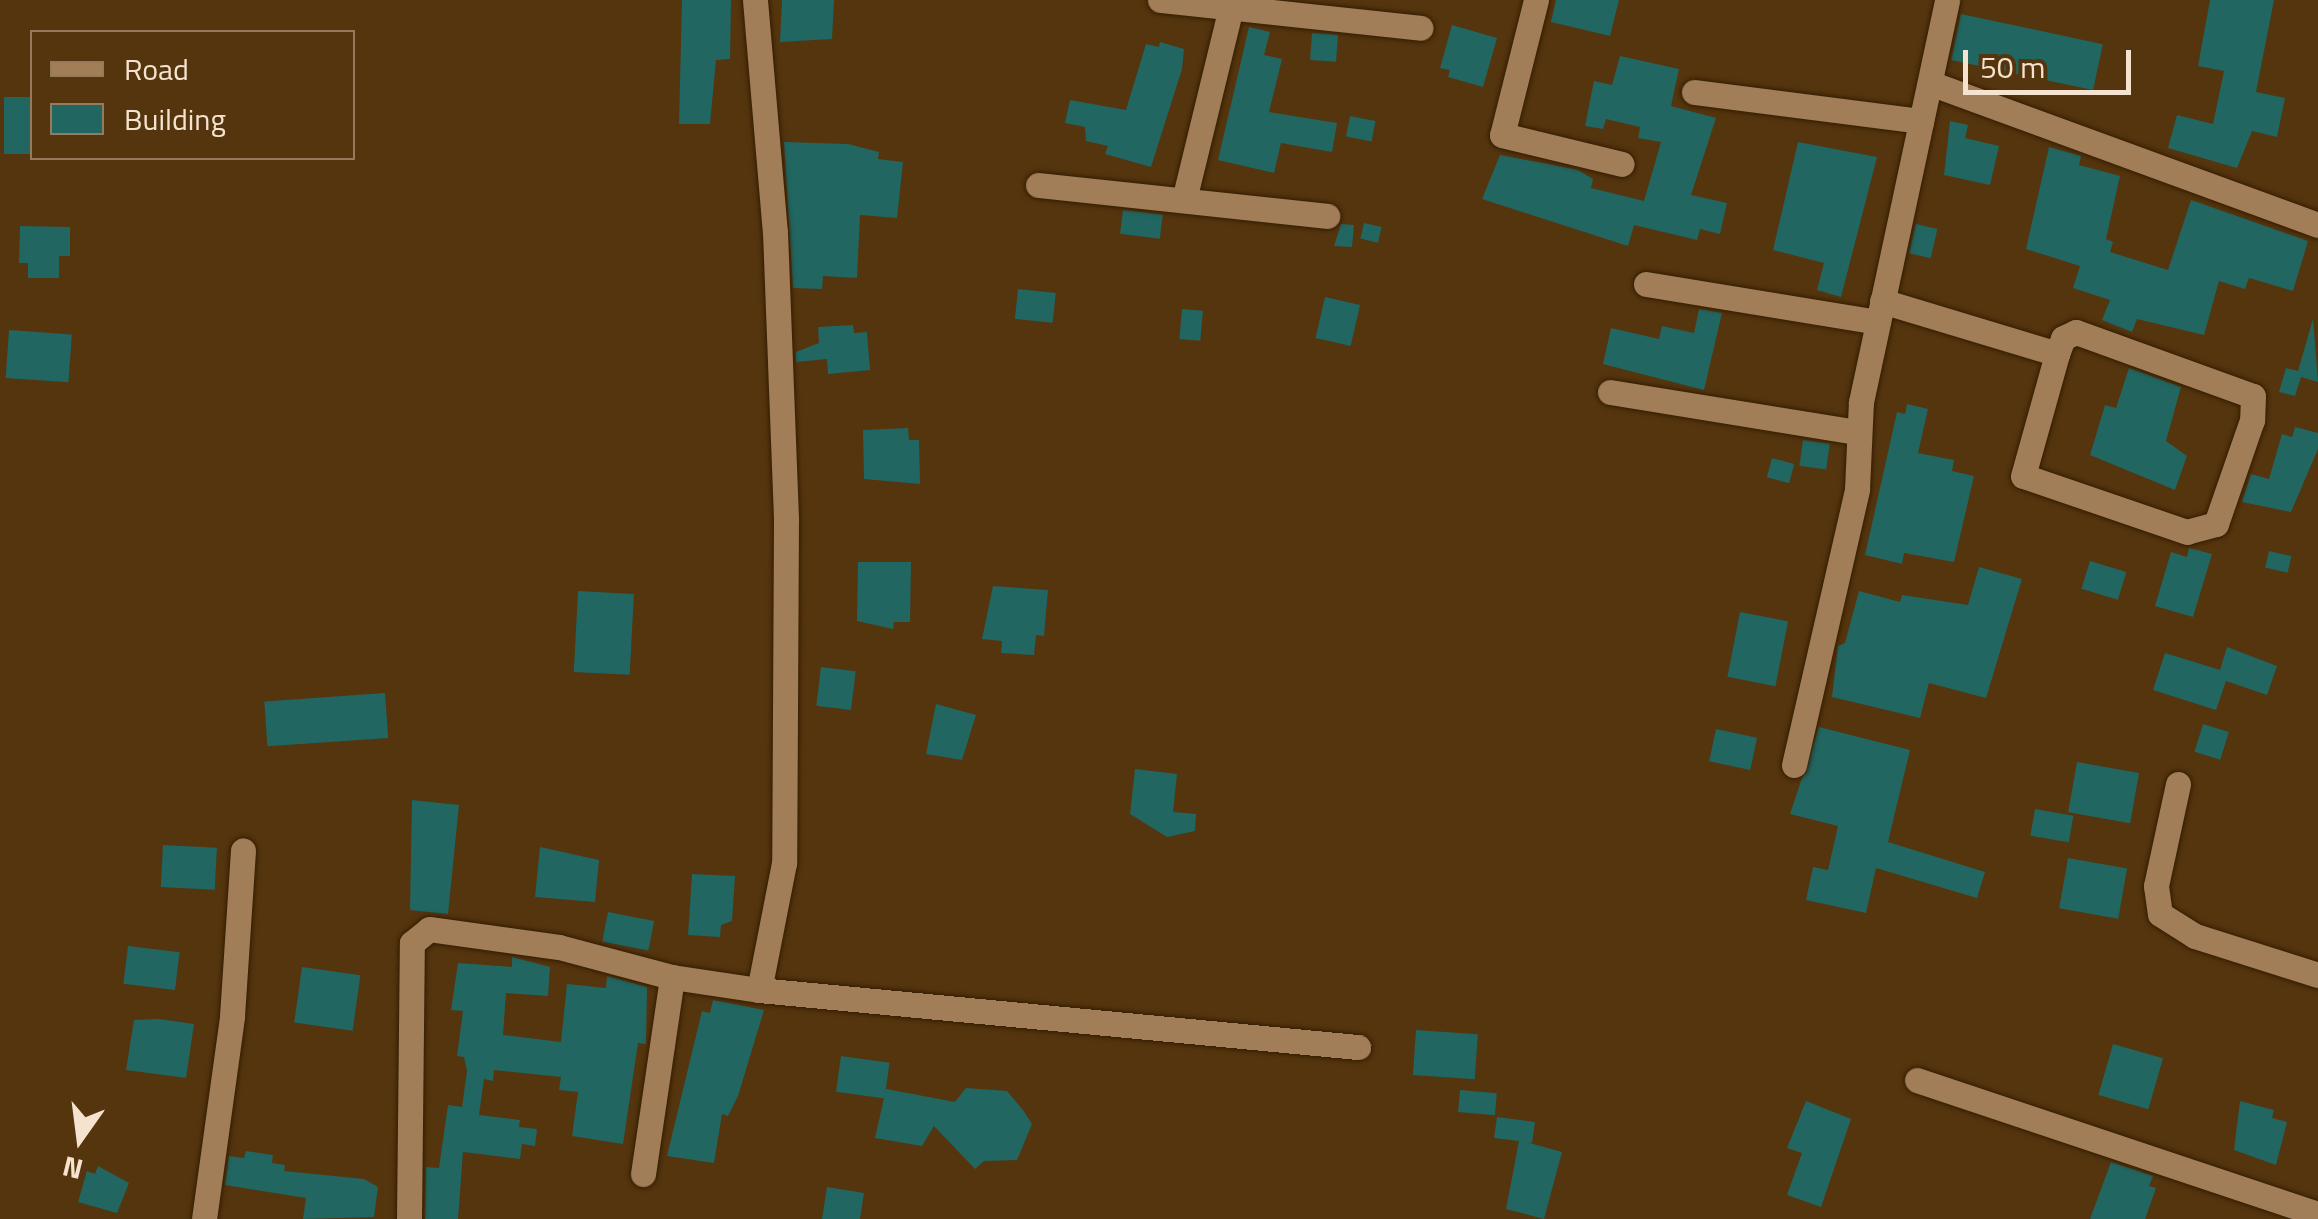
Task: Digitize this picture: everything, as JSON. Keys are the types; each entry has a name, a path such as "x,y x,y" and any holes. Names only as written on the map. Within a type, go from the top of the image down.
{"street":[{"path":"755,0 776,232 786,521 784,863 759,990"},
{"path":"1160,0 1421,28"},
{"path":"1536,0 1508,94 1504,137 1622,164"},
{"path":"1794,764 1857,489 1856,432 1947,0"},
{"path":"1184,200 1231,7"},
{"path":"1930,84 2318,225"},
{"path":"1694,92 1922,121"},
{"path":"1038,186 1328,216"},
{"path":"1646,284 1880,312 2057,354"},
{"path":"2092,336 2254,396 2252,420 2216,524 2187,532 2028,481 2021,466 2057,354 2063,338 2092,336"},
{"path":"1610,392 1856,432"},
{"path":"2178,784 2156,886 2160,914 2195,936 2318,975"},
{"path":"204,1219 232,1016 243,850"},
{"path":"409,1219 412,943 418,934 458,929 672,977 759,990 1358,1047"},
{"path":"642,1174 672,977"},
{"path":"1917,1080 2318,1214"}],"building":[{"path":"682,0 731,0 730,59 716,60 710,124 679,124"},
{"path":"782,0 834,0 832,39 780,42"},
{"path":"1556,0 1619,0 1610,36 1551,22"},
{"path":"2210,0 2274,0 2256,92 2285,98 2277,137 2252,131 2237,168 2168,148 2177,115 2213,124 2224,71 2198,66"},
{"path":"1961,14 2103,44 2093,90 1951,60"},
{"path":"1452,25 1497,38 1483,87 1448,77 1450,70 1440,68"},
{"path":"1249,27 1270,32 1264,55 1282,59 1269,112 1337,123 1332,152 1281,143 1274,173 1218,160"},
{"path":"1312,33 1338,35 1336,62 1310,60"},
{"path":"1160,42 1184,49 1182,69 1151,167 1105,154 1108,146 1086,141 1085,127 1065,123 1070,100 1126,110 1146,44 1159,47"},
{"path":"1620,56 1679,69 1671,106 1716,118 1691,195 1727,203 1720,234 1700,229 1697,240 1634,225 1628,246 1482,199 1500,155 1578,170 1593,179 1591,188 1644,201 1661,142 1638,138 1640,127 1606,119 1603,129 1585,126 1594,81 1612,85"},
{"path":"4,97 30,97 30,154 4,154"},
{"path":"1350,116 1376,121 1372,142 1346,137"},
{"path":"1950,121 1968,125 1965,138 1999,146 1990,185 1944,175"},
{"path":"784,142 848,144 879,152 878,159 903,162 897,218 860,215 857,278 823,276 822,289 793,288"},
{"path":"1798,142 1877,157 1841,297 1817,290 1824,263 1773,250"},
{"path":"2049,147 2081,156 2079,165 2120,176 2106,239 2113,242 2110,252 2168,270 2191,200 2308,241 2293,291 2249,278 2245,289 2219,281 2204,335 2137,319 2132,332 2102,320 2110,300 2073,288 2080,266 2026,249"},
{"path":"1123,210 1163,215 1160,239 1120,234"},
{"path":"1364,223 1382,227 1378,243 1360,239"},
{"path":"1341,224 1354,225 1352,247 1334,246"},
{"path":"1916,224 1937,229 1931,258 1909,253"},
{"path":"20,226 70,227 70,256 59,256 59,278 28,278 28,263 19,263"},
{"path":"1018,289 1056,293 1053,323 1015,319"},
{"path":"1325,297 1360,305 1351,346 1316,338"},
{"path":"1182,309 1203,311 1200,341 1179,339"},
{"path":"1699,309 1722,313 1704,390 1603,364 1611,328 1659,339 1662,326 1694,333"},
{"path":"2313,319 2318,382 2301,377 2295,396 2279,392 2286,368 2298,371"},
{"path":"853,325 854,333 867,332 870,370 828,374 827,359 796,362 796,352 819,343 818,327"},
{"path":"9,330 72,334 68,382 6,378"},
{"path":"2129,368 2181,387 2166,441 2187,456 2175,490 2090,455 2105,405 2116,408"},
{"path":"1907,404 1928,409 1918,453 1954,460 1952,471 1974,476 1954,562 1904,553 1902,564 1865,555 1897,412 1905,414"},
{"path":"2295,427 2318,433 2318,449 2291,512 2242,502 2251,474 2269,479 2282,434 2292,437"},
{"path":"908,428 909,440 919,440 920,484 864,479 863,430"},
{"path":"1803,440 1830,444 1826,470 1799,466"},
{"path":"1772,458 1794,464 1789,483 1767,477"},
{"path":"2189,548 2212,554 2193,617 2155,606 2171,552 2187,557"},
{"path":"2269,551 2291,556 2288,573 2265,568"},
{"path":"2090,561 2126,572 2118,600 2082,589"},
{"path":"858,562 911,562 910,622 894,622 893,629 857,621"},
{"path":"1979,567 2022,579 1986,698 1929,683 1920,718 1832,697 1838,646 1845,643 1859,591 1900,602 1902,595 1968,605"},
{"path":"993,586 1048,590 1044,636 1036,635 1034,655 1001,653 1002,641 982,639"},
{"path":"578,591 634,594 630,675 574,672"},
{"path":"1740,612 1788,621 1776,686 1727,677"},
{"path":"2227,647 2277,666 2267,695 2226,681 2216,710 2153,690 2165,653 2220,670"},
{"path":"821,667 856,671 851,710 816,706"},
{"path":"385,693 388,738 267,746 264,701"},
{"path":"936,704 976,715 962,760 926,754"},
{"path":"2203,724 2229,732 2220,760 2195,752"},
{"path":"1819,727 1910,750 1888,842 1985,872 1977,898 1876,868 1866,913 1806,900 1813,867 1828,870 1838,826 1790,814"},
{"path":"1716,729 1757,738 1750,770 1709,761"},
{"path":"2077,762 2139,773 2130,823 2068,812"},
{"path":"1135,769 1177,774 1173,812 1196,814 1195,831 1167,837 1130,814"},
{"path":"412,800 459,805 448,914 410,910"},
{"path":"2035,809 2073,816 2069,842 2030,836"},
{"path":"163,845 217,848 215,890 161,887"},
{"path":"540,847 599,860 595,902 535,897"},
{"path":"2068,858 2127,868 2118,919 2059,908"},
{"path":"692,874 735,876 732,921 721,925 720,937 688,935"},
{"path":"608,912 654,921 648,950 602,941"},
{"path":"128,946 180,952 175,990 123,984"},
{"path":"512,957 550,967 548,996 506,993 503,1035 561,1042 567,984 606,988 607,976 647,987 646,1044 638,1043 623,1144 572,1136 578,1092 559,1090 561,1077 494,1070 493,1081 484,1079 479,1115 520,1120 519,1127 537,1129 535,1146 522,1144 520,1159 463,1152 458,1219 425,1219 426,1167 439,1168 448,1105 462,1107 467,1071 464,1057 457,1056 463,1011 451,1010 458,963 512,967"},
{"path":"302,967 360,975 353,1031 294,1022"},
{"path":"713,1000 764,1010 738,1096 728,1116 722,1114 714,1163 667,1156 702,1011 710,1013"},
{"path":"134,1020 194,1024 186,1078 126,1070"},
{"path":"1416,1030 1478,1034 1475,1079 1413,1075"},
{"path":"2113,1044 2163,1058 2148,1109 2098,1095"},
{"path":"841,1056 890,1063 885,1098 836,1092"},
{"path":"966,1088 1007,1091 1023,1110 1032,1124 1017,1160 984,1161 975,1169 934,1126 922,1146 875,1138 886,1089 955,1102"},
{"path":"1460,1090 1497,1093 1495,1115 1458,1112"},
{"path":"1806,1101 1851,1119 1821,1207 1787,1195 1802,1153 1787,1148"},
{"path":"2240,1101 2274,1110 2272,1118 2287,1122 2276,1165 2234,1150"},
{"path":"1497,1117 1535,1122 1532,1143 1526,1142 1562,1152 1544,1219 1506,1209 1519,1141 1494,1138"},
{"path":"246,1151 273,1155 272,1163 285,1165 284,1171 364,1179 378,1187 374,1217 303,1219 306,1198 225,1185 229,1156 244,1158"},
{"path":"2111,1162 2153,1176 2149,1186 2156,1188 2145,1219 2090,1219"},
{"path":"98,1166 129,1183 117,1213 78,1202 87,1171 95,1174"},
{"path":"827,1187 864,1193 860,1219 822,1219"}]}
